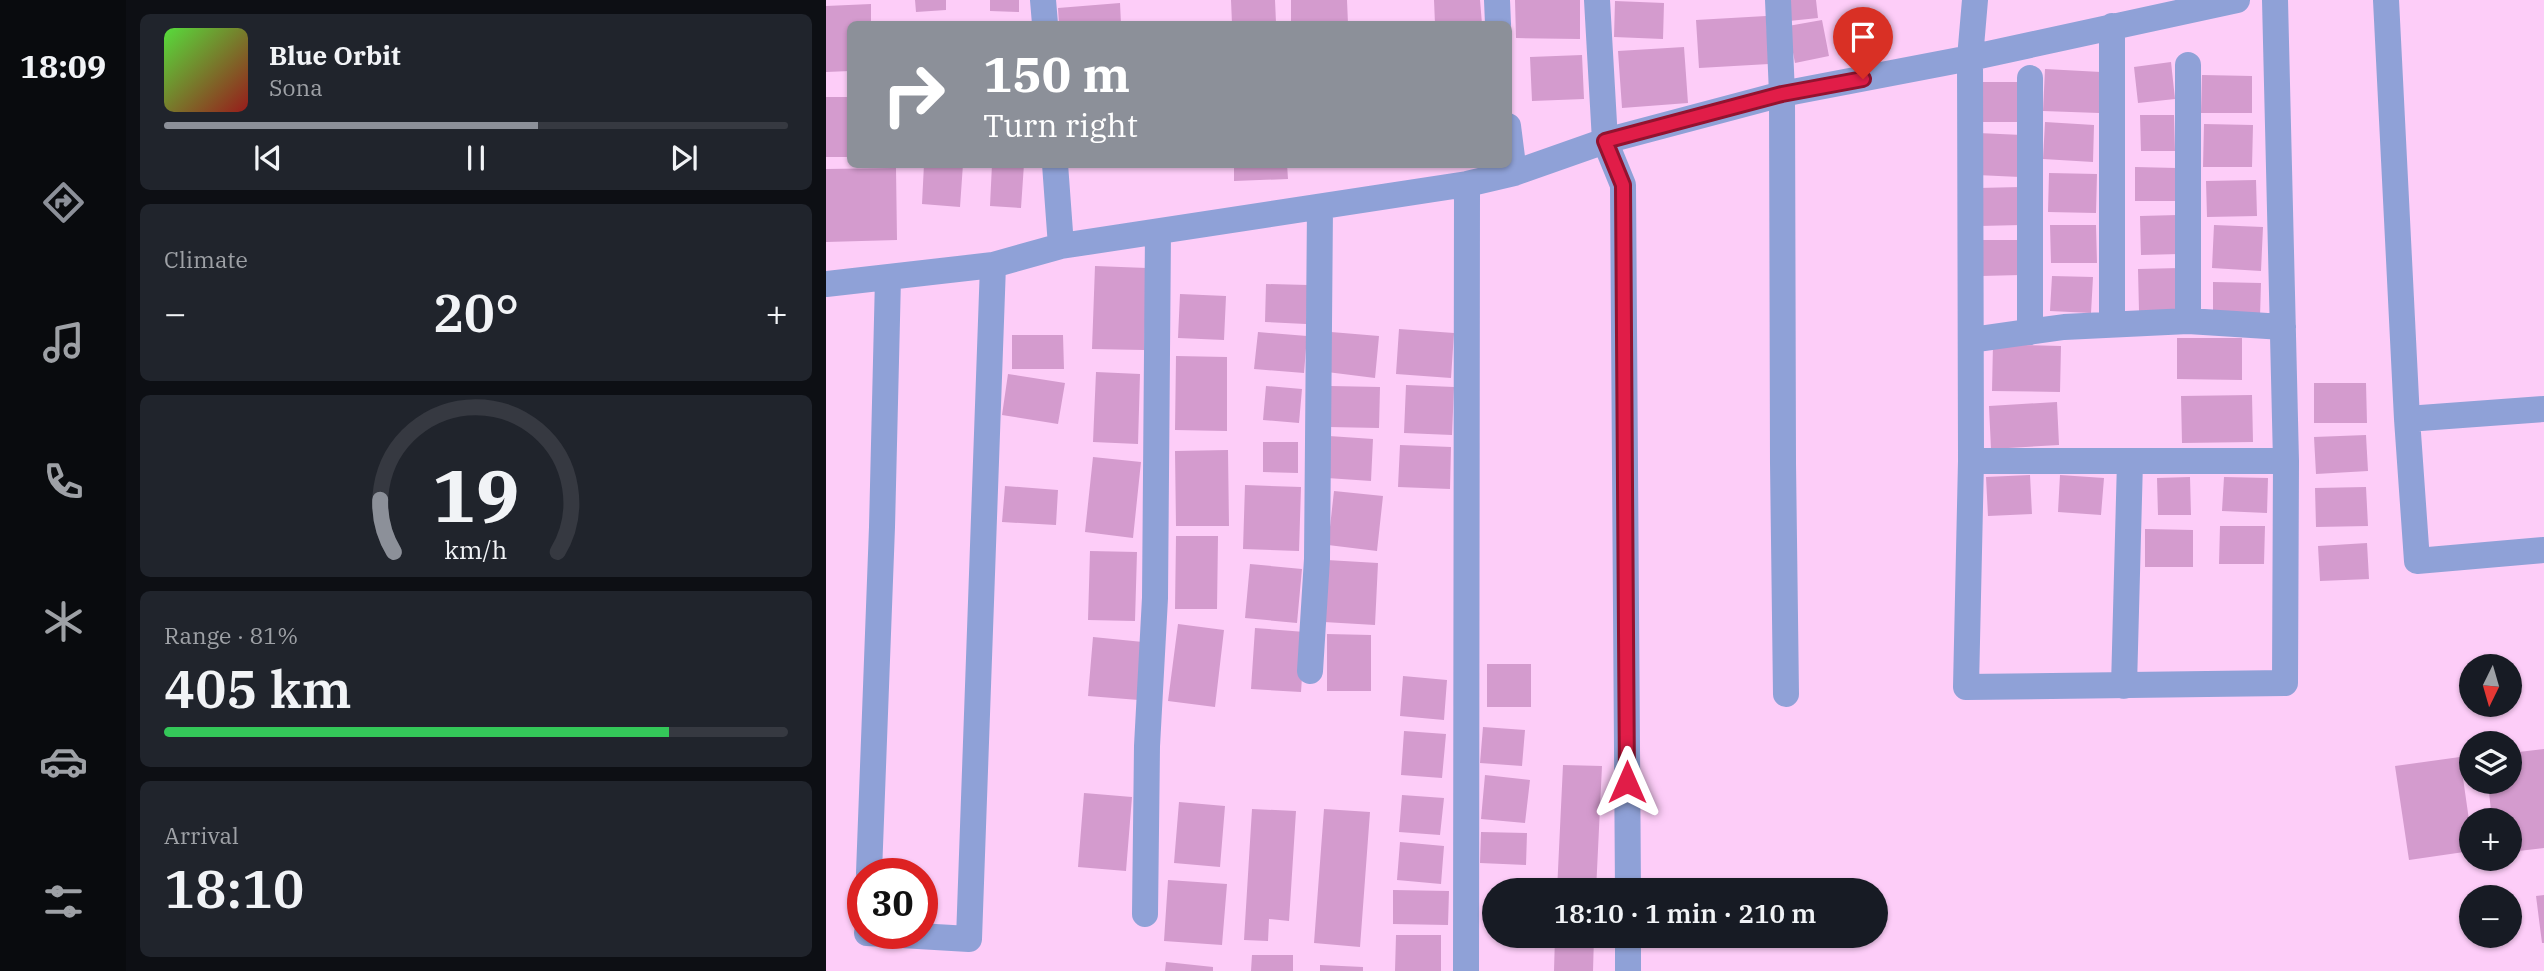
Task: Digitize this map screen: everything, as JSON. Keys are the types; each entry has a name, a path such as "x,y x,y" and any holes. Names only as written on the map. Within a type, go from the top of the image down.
{"street":[{"path":"1043,0 1045,21"},
{"path":"1497,0 1498,21"},
{"path":"1597,0 1605,141 1623,185 1628,878"},
{"path":"1778,0 1782,94 1786,694"},
{"path":"1975,0 1970,58 1970,461 1966,687 2284,683 2286,461 2275,0"},
{"path":"826,284 993,265 1061,246 1468,184 1514,173 1605,141 1782,94 1970,58 2209,2 2237,0"},
{"path":"2386,0 2407,419 2417,561 2544,550"},
{"path":"2112,26 2112,324"},
{"path":"2188,65 2188,321"},
{"path":"2029,332 2030,78"},
{"path":"1512,157 1514,173"},
{"path":"1055,168 1061,246"},
{"path":"1466,971 1468,184"},
{"path":"1310,671 1317,559 1320,208"},
{"path":"1145,914 1147,746 1155,598 1158,232"},
{"path":"938,937 969,939 993,265"},
{"path":"870,858 888,278"},
{"path":"1970,340 2064,327 2112,324 2188,321 2283,327"},
{"path":"2407,419 2544,410"},
{"path":"1970,461 2286,461"},
{"path":"2124,685 2130,461"},
{"path":"1628,948 1628,971"}],"building":[{"path":"915,0 946,0 946,10 916,12"},
{"path":"990,0 1019,0 1019,12 990,11"},
{"path":"1231,0 1275,0 1276,21 1232,21"},
{"path":"1291,0 1347,0 1348,21 1291,21"},
{"path":"1434,0 1480,0 1482,21 1435,21"},
{"path":"1515,0 1580,0 1580,39 1516,38"},
{"path":"1787,0 1816,0 1818,18 1789,21"},
{"path":"1615,1 1664,3 1663,39 1614,37"},
{"path":"1120,3 1121,21 1059,21 1058,8"},
{"path":"871,4 871,21 847,21 847,71 826,72 826,6"},
{"path":"1766,16 1769,64 1699,68 1696,20"},
{"path":"1822,20 1829,56 1795,63 1788,26"},
{"path":"1684,47 1688,103 1622,108 1618,51"},
{"path":"1582,55 1584,99 1532,101 1530,57"},
{"path":"2171,62 2175,99 2138,103 2134,67"},
{"path":"2045,69 2101,72 2099,113 2043,111"},
{"path":"2202,75 2252,76 2252,113 2201,113"},
{"path":"1980,82 2018,82 2019,122 1981,122"},
{"path":"826,97 847,97 847,157 826,157"},
{"path":"2140,115 2174,115 2175,151 2141,151"},
{"path":"2045,122 2094,125 2093,162 2043,159"},
{"path":"2204,124 2253,125 2252,167 2203,167"},
{"path":"1978,133 2022,135 2020,177 1977,175"},
{"path":"2135,167 2177,168 2177,201 2135,201"},
{"path":"896,168 897,240 826,242 826,169"},
{"path":"924,168 963,168 960,207 922,204"},
{"path":"992,168 1024,168 1021,208 990,206"},
{"path":"1234,168 1287,168 1288,179 1234,181"},
{"path":"2049,173 2097,174 2096,213 2048,212"},
{"path":"2256,180 2257,216 2207,217 2206,181"},
{"path":"2021,187 2022,225 1979,226 1978,188"},
{"path":"2178,215 2179,254 2141,255 2140,216"},
{"path":"2050,225 2096,225 2097,263 2051,263"},
{"path":"2214,225 2263,227 2261,271 2212,268"},
{"path":"1981,240 2020,240 2021,275 1981,276"},
{"path":"1095,266 1147,268 1144,350 1092,349"},
{"path":"2180,268 2181,310 2139,311 2138,269"},
{"path":"2052,276 2093,277 2091,313 2050,311"},
{"path":"2213,282 2261,283 2260,317 2213,316"},
{"path":"1266,284 1308,285 1306,324 1265,322"},
{"path":"1180,294 1226,296 1224,340 1178,338"},
{"path":"1399,329 1454,333 1451,378 1396,374"},
{"path":"1258,332 1307,336 1304,373 1254,369"},
{"path":"1331,332 1379,336 1375,378 1327,372"},
{"path":"1012,335 1063,335 1064,369 1012,369"},
{"path":"2177,338 2242,338 2242,380 2177,379"},
{"path":"1993,344 2061,346 2060,392 1992,391"},
{"path":"1176,356 1227,357 1227,431 1175,430"},
{"path":"1096,372 1140,374 1138,444 1093,442"},
{"path":"1008,374 1065,383 1058,424 1002,415"},
{"path":"2314,383 2366,383 2367,423 2314,423"},
{"path":"1406,385 1454,387 1452,435 1404,433"},
{"path":"1266,386 1302,389 1299,423 1263,420"},
{"path":"1330,386 1380,387 1379,428 1329,427"},
{"path":"2252,395 2253,442 2182,443 2181,396"},
{"path":"2057,402 2059,445 1991,449 1989,406"},
{"path":"2366,435 2368,471 2316,474 2314,437"},
{"path":"1329,436 1373,439 1371,481 1327,478"},
{"path":"1263,442 1298,442 1298,473 1263,472"},
{"path":"1400,445 1451,447 1450,489 1398,487"},
{"path":"1228,450 1229,526 1176,526 1175,451"},
{"path":"1093,457 1141,462 1133,538 1085,532"},
{"path":"2030,475 2032,514 1988,516 1986,477"},
{"path":"2060,475 2104,478 2101,515 2058,512"},
{"path":"2190,477 2191,515 2158,515 2157,478"},
{"path":"2224,477 2268,478 2267,513 2222,511"},
{"path":"1245,485 1301,487 1299,551 1243,549"},
{"path":"1005,486 1058,490 1056,525 1002,522"},
{"path":"2366,487 2368,526 2316,527 2315,488"},
{"path":"1334,491 1383,496 1377,551 1328,545"},
{"path":"2220,526 2265,526 2264,564 2219,564"},
{"path":"2145,529 2193,530 2193,567 2145,567"},
{"path":"1176,536 1218,536 1217,609 1175,609"},
{"path":"2367,543 2369,579 2320,581 2318,546"},
{"path":"1090,551 1137,552 1135,621 1088,620"},
{"path":"1327,560 1378,563 1375,625 1324,622"},
{"path":"1250,564 1302,569 1297,623 1245,618"},
{"path":"1178,624 1224,630 1215,707 1168,701"},
{"path":"1255,628 1305,632 1301,692 1251,689"},
{"path":"1327,634 1371,635 1371,691 1327,691"},
{"path":"1093,637 1143,642 1139,700 1088,696"},
{"path":"1487,664 1531,664 1531,707 1487,707"},
{"path":"1403,676 1447,680 1444,720 1400,716"},
{"path":"1483,727 1525,730 1522,766 1480,763"},
{"path":"1404,731 1446,734 1442,778 1401,775"},
{"path":"2544,749 2544,848 2522,851 2522,808 2491,808 2489,794 2522,794 2522,752"},
{"path":"2459,757 2459,794 2465,794 2467,808 2459,808 2459,853 2409,860 2395,766"},
{"path":"1563,765 1602,766 1597,878 1558,878"},
{"path":"1485,775 1530,780 1525,823 1481,819"},
{"path":"1084,793 1132,797 1126,871 1078,867"},
{"path":"1402,795 1444,798 1440,835 1399,832"},
{"path":"1179,802 1225,806 1220,867 1174,863"},
{"path":"1252,809 1296,811 1289,921 1269,919 1268,941 1244,940"},
{"path":"1324,809 1370,812 1360,947 1314,943"},
{"path":"1481,832 1527,833 1526,865 1480,863"},
{"path":"1400,842 1444,846 1441,884 1397,880"},
{"path":"1168,880 1227,884 1222,945 1164,941"},
{"path":"1393,890 1449,891 1448,925 1393,924"},
{"path":"2544,895 2544,943 2542,943 2536,896"},
{"path":"1396,935 1441,935 1441,971 1395,971"},
{"path":"1555,948 1594,948 1593,971 1554,971"},
{"path":"1252,955 1293,955 1293,971 1251,971"},
{"path":"1166,962 1213,967 1213,971 1165,971"},
{"path":"1320,965 1363,967 1363,971 1320,971"}],"route":[{"path":"1627,782 1623,185 1605,141 1782,94 1863,79"}]}
